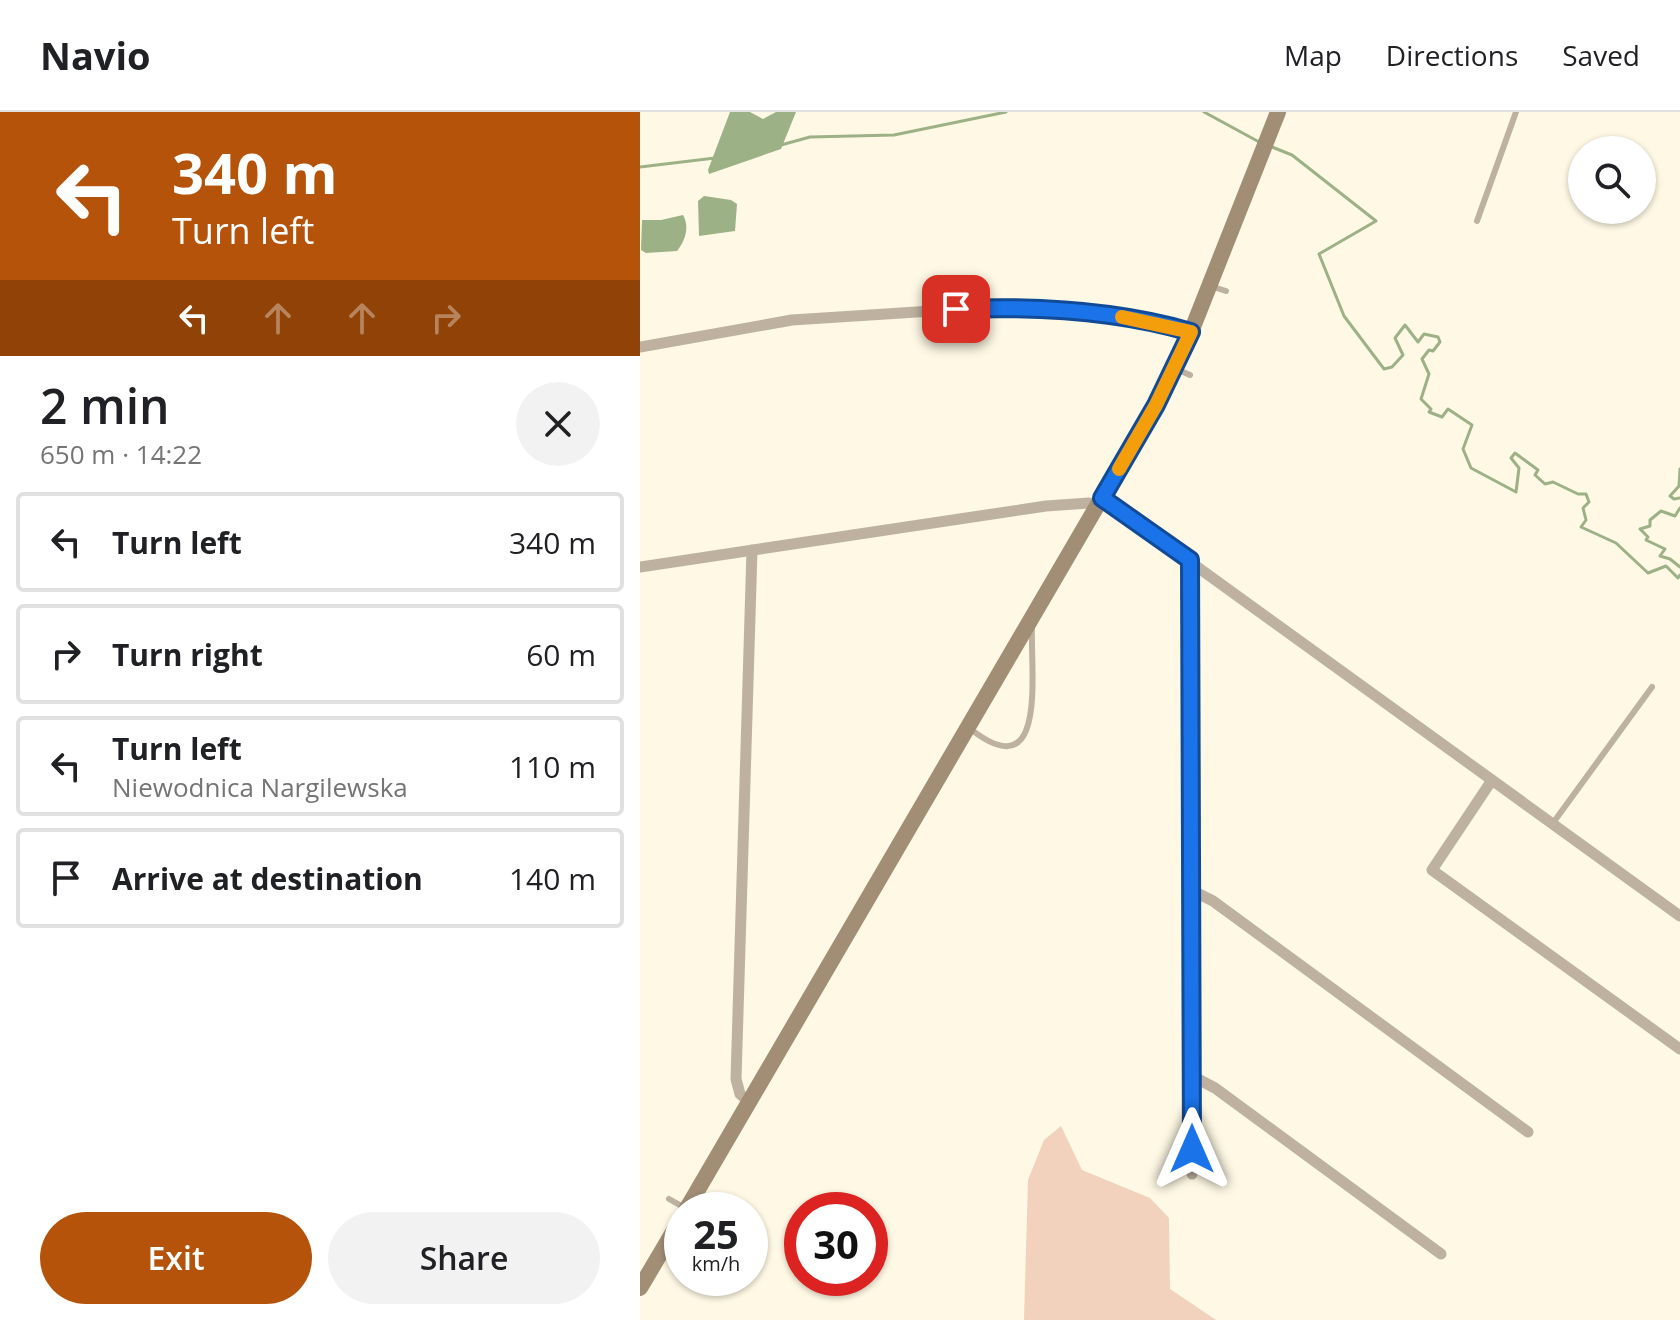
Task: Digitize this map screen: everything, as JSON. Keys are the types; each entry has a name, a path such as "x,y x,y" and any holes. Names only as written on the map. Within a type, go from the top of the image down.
{"street":[{"path":"696,1192 1100,502 1174,368 1278,112"},
{"path":"640,347 792,320 979,308 1100,314 1191,332"},
{"path":"640,567 1046,506 1100,502 1190,560 1680,916"},
{"path":"749,1102 740,1094 736,1079 752,550"},
{"path":"1190,560 1192,1174"},
{"path":"1492,780 1432,870 1680,1049"},
{"path":"1191,890 1213,901 1528,1132"},
{"path":"1192,1076 1215,1088 1441,1254"},
{"path":"640,1288 664,1247"}],"lane":[{"path":"1477,221 1516,112"},
{"path":"1210,285 1226,291"},
{"path":"1174,368 1190,375"},
{"path":"968,727 984,740 1007,747 1017,744 1029,728 1032,618"},
{"path":"1553,824 1652,687"}],"shaded area":[{"path":"730,112 750,112 763,119 776,112 796,112 781,149 709,174"},
{"path":"704,196 731,200 737,204 735,231 699,236 698,201"},
{"path":"683,215 686,234 677,251 646,253 641,250 642,220"},
{"path":"1061,1126 1082,1170 1150,1198 1169,1218 1170,1289 1216,1320 1024,1320 1028,1180 1044,1140"}],"waterway":[{"path":"781,145 810,137 894,135 1006,112"},
{"path":"1204,112 1261,143"},
{"path":"1272,147 1292,155 1376,221 1319,254 1344,316 1384,369 1392,367 1403,355 1395,338 1405,325 1418,342 1424,334 1438,337 1440,342 1422,359 1429,374 1421,399 1431,409 1429,412 1442,417 1448,409 1472,425 1463,449 1471,468 1516,492 1519,468 1511,458 1515,453 1538,470 1535,475 1545,484 1553,482 1578,494 1586,494 1589,502 1583,508 1586,520 1581,527 1616,543 1648,573 1666,566 1678,578 1680,575"},
{"path":"640,167 715,158"},
{"path":"1680,469 1679,486 1670,496 1680,498"},
{"path":"1680,508 1675,516 1661,511 1650,520 1650,526 1640,529 1648,537 1646,540 1665,549 1660,556 1680,567"}],"slow traffic":[{"path":"1119,469 1156,405 1191,332 1122,317"}],"route":[{"path":"956,309 1088,313 1136,319 1191,332 1156,405 1102,498 1190,560 1192,1149"}]}
